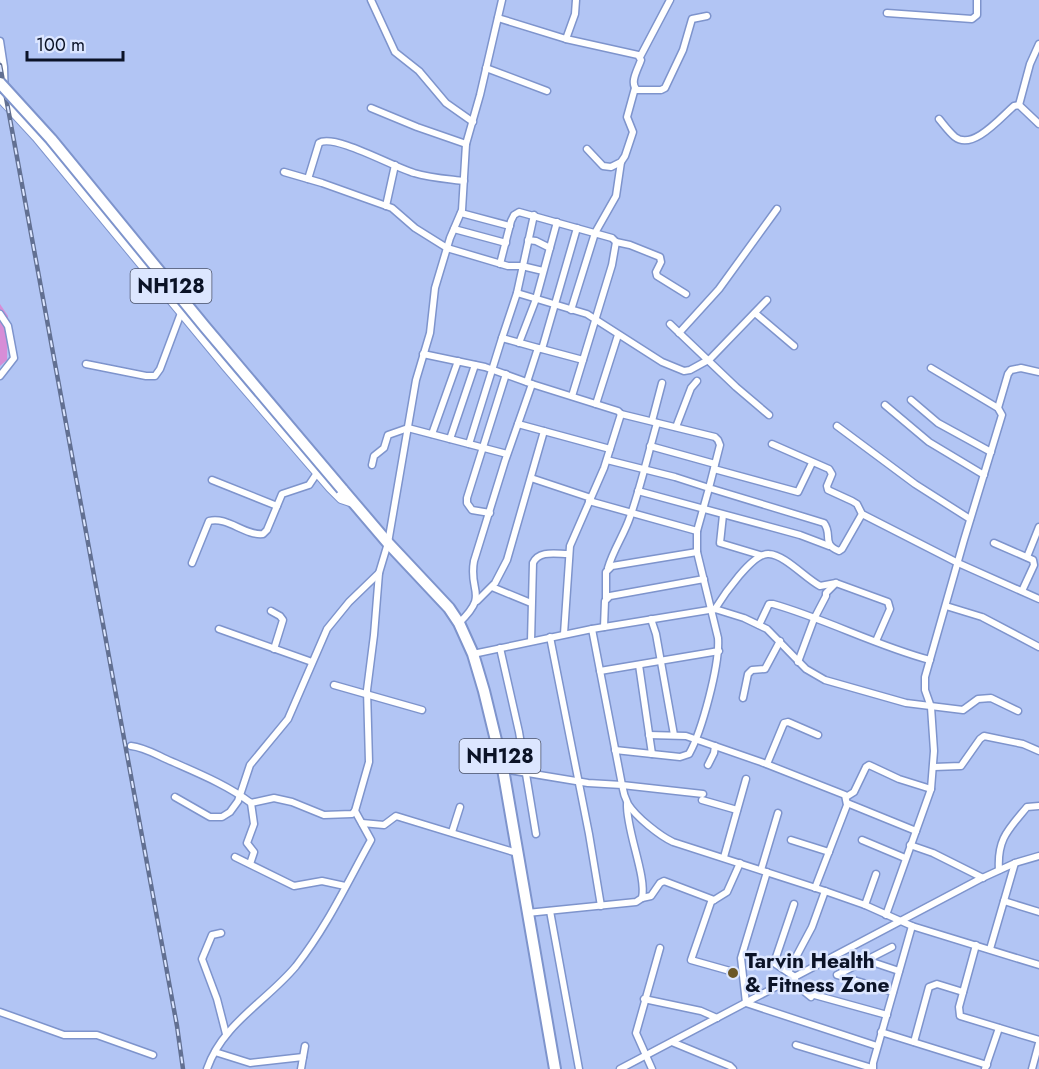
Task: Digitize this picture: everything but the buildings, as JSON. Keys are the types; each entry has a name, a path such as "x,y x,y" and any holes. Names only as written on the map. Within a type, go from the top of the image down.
{"highway":[{"name":"NH128","path":"0,83 51,139 354,504 438,595 459,623 473,654 484,691 502,769 555,1069"}],"street":[{"path":"371,0 395,52 419,71 446,103 473,122"},
{"path":"251,803 274,798 292,802 324,815 352,814 355,811 369,762 368,695 379,573 388,543 416,380 430,333 435,288 461,213 466,144 502,0"},
{"path":"566,39 575,14 576,0"},
{"path":"570,309 595,233 616,196 621,162 633,132 627,117 640,57 670,0"},
{"path":"887,13 972,19 977,15 977,0"},
{"path":"635,88 638,90 663,89 683,50 692,20 707,16"},
{"path":"498,18 566,39 589,42 640,57"},
{"path":"0,41 4,67 3,101 36,136 181,313 317,473 340,499 354,504"},
{"path":"1019,105 1030,64 1039,46"},
{"path":"486,68 547,91"},
{"path":"939,119 956,138 963,141 972,140 1014,106 1019,105"},
{"path":"1019,105 1039,124"},
{"path":"371,108 466,144"},
{"path":"308,179 319,143 324,140 369,154 414,173 464,180"},
{"path":"587,148 603,166 611,167 621,162"},
{"path":"386,206 395,165"},
{"path":"284,172 386,206 398,212 415,228 447,248 508,266 522,266 543,271"},
{"path":"679,333 719,290 777,209"},
{"path":"500,264 513,216 523,212 612,238 616,242 660,257 657,276 686,294"},
{"path":"461,213 510,226"},
{"path":"468,444 517,293 534,215"},
{"path":"519,343 536,299 557,222"},
{"path":"476,602 473,566 577,228"},
{"path":"454,230 506,243"},
{"path":"528,240 550,248"},
{"path":"572,396 612,265 616,242"},
{"path":"517,293 587,314 677,370 690,370 707,360 767,300"},
{"path":"86,364 155,376 160,369 181,313"},
{"path":"754,313 794,346"},
{"path":"0,314 8,326 14,358 0,376"},
{"path":"670,324 769,415"},
{"path":"596,404 618,335"},
{"path":"502,338 583,360"},
{"path":"423,354 475,364 618,411 621,414 715,437 718,440 720,445 697,531 697,552 713,608 719,651 704,712 691,751 686,756 615,750"},
{"path":"432,434 458,361"},
{"path":"450,440 475,364"},
{"path":"886,915 931,789 934,751 931,706 925,682 1002,412 931,368"},
{"path":"998,408 1011,370 1021,368 1039,372"},
{"path":"490,513 472,510 467,503 506,374"},
{"path":"676,427 691,388 697,381"},
{"path":"604,627 606,572 638,491 651,446 662,384"},
{"path":"911,400 938,423 991,452"},
{"path":"885,405 929,442 984,475"},
{"path":"564,634 568,554 572,539 607,460 621,414"},
{"path":"518,424 610,449"},
{"path":"837,426 915,484 970,519"},
{"path":"372,465 374,456 384,448 388,435 408,428 507,454"},
{"path":"459,623 492,587 512,547 544,431"},
{"path":"772,444 831,472 828,490 857,504 862,514 958,563 1039,599"},
{"path":"651,446 798,492 812,463"},
{"path":"607,460 824,523 829,546"},
{"path":"192,563 209,521 216,520 256,534 263,534 267,530 283,493 309,485 317,473"},
{"path":"531,478 590,500 697,531"},
{"path":"212,480 277,506"},
{"path":"638,491 800,535 839,550 842,549 862,514"},
{"path":"723,515 720,543 760,555 772,554 820,586 826,593"},
{"path":"1027,557 1039,527"},
{"path":"994,543 1033,560 1034,565 1022,591"},
{"path":"608,568 697,552"},
{"path":"531,641 532,569 535,558 541,554 568,554"},
{"path":"713,608 731,582 760,555"},
{"path":"175,796 203,814 216,817 230,812 240,794 250,765 288,719 320,642 335,617 379,573"},
{"path":"606,597 704,579"},
{"path":"820,586 836,583 889,604 890,609 876,641"},
{"path":"798,662 826,593 836,583"},
{"path":"492,587 531,603"},
{"path":"759,625 769,604 876,641 896,651 930,660"},
{"path":"946,606 982,617 1039,647"},
{"path":"473,654 564,634 713,608 759,625 772,633 798,662 825,680 906,703 963,710 978,699 991,698 1018,711"},
{"path":"271,611 283,620 274,649"},
{"path":"651,619 674,735"},
{"path":"219,628 312,662"},
{"path":"592,629 627,802 627,818 642,885 642,898"},
{"path":"550,637 601,906"},
{"path":"743,698 749,671 765,669 780,641"},
{"path":"500,648 513,702 536,834"},
{"path":"600,671 719,651"},
{"path":"639,665 652,754"},
{"path":"334,685 422,711"},
{"path":"767,764 783,723 788,722 818,735"},
{"path":"649,735 674,735 695,739 767,764 841,793 847,800 915,831"},
{"path":"934,767 961,766 980,739 986,736 1023,744 1039,751"},
{"path":"131,746 189,769 240,794 251,803 254,824 247,843 254,852 250,864"},
{"path":"708,765 715,746"},
{"path":"815,888 847,800 854,792 866,767 869,765 889,775 931,789"},
{"path":"502,769 579,782 622,785 703,797 737,810"},
{"path":"724,857 746,779"},
{"path":"627,802 667,839 865,905 912,926 1039,965"},
{"path":"999,870 1000,843 1027,807 1039,806"},
{"path":"452,832 460,807"},
{"path":"207,1069 226,1034 294,969 329,920 371,840 355,811"},
{"path":"746,1003 741,958 778,813"},
{"path":"362,823 384,825 396,816 517,853"},
{"path":"791,840 829,852"},
{"path":"862,840 905,858"},
{"path":"910,845 933,853 983,878"},
{"path":"620,1069 983,878 1015,863 1039,856"},
{"path":"235,857 294,886 322,881 345,886"},
{"path":"730,971 691,960 714,900 727,892 740,863"},
{"path":"990,949 1015,863"},
{"path":"865,905 876,874"},
{"path":"527,913 636,902 651,896 660,882 664,881 714,900"},
{"path":"788,972 812,927 825,891"},
{"path":"1004,901 1039,912"},
{"path":"794,904 774,960 777,966 795,976"},
{"path":"550,911 579,1069"},
{"path":"796,1045 873,1069 912,926"},
{"path":"221,933 212,935 202,959 217,999 226,1034"},
{"path":"976,945 959,1007 960,1016 1039,1041 1035,1068"},
{"path":"891,946 837,975 893,992"},
{"path":"652,1069 636,1034 660,948"},
{"path":"866,960 899,971"},
{"path":"795,976 795,984 811,996 886,1015"},
{"path":"914,1042 929,987 937,984 963,992"},
{"path":"644,999 701,1011 717,1018"},
{"path":"746,1003 878,1046"},
{"path":"0,1012 64,1035 98,1035 153,1055"},
{"path":"882,1032 986,1067 999,1028"},
{"path":"672,1042 733,1069"},
{"path":"301,1069 305,1046"},
{"path":"215,1052 250,1063 303,1058"}],"shaded area":[{"path":"0,304 8,316 7,360 0,366"}],"railway":[{"path":"0,65 177,1026 183,1069"}],"place":[{"name":"Tarvin Health & Fitness Zone","path":"733,973"}]}
